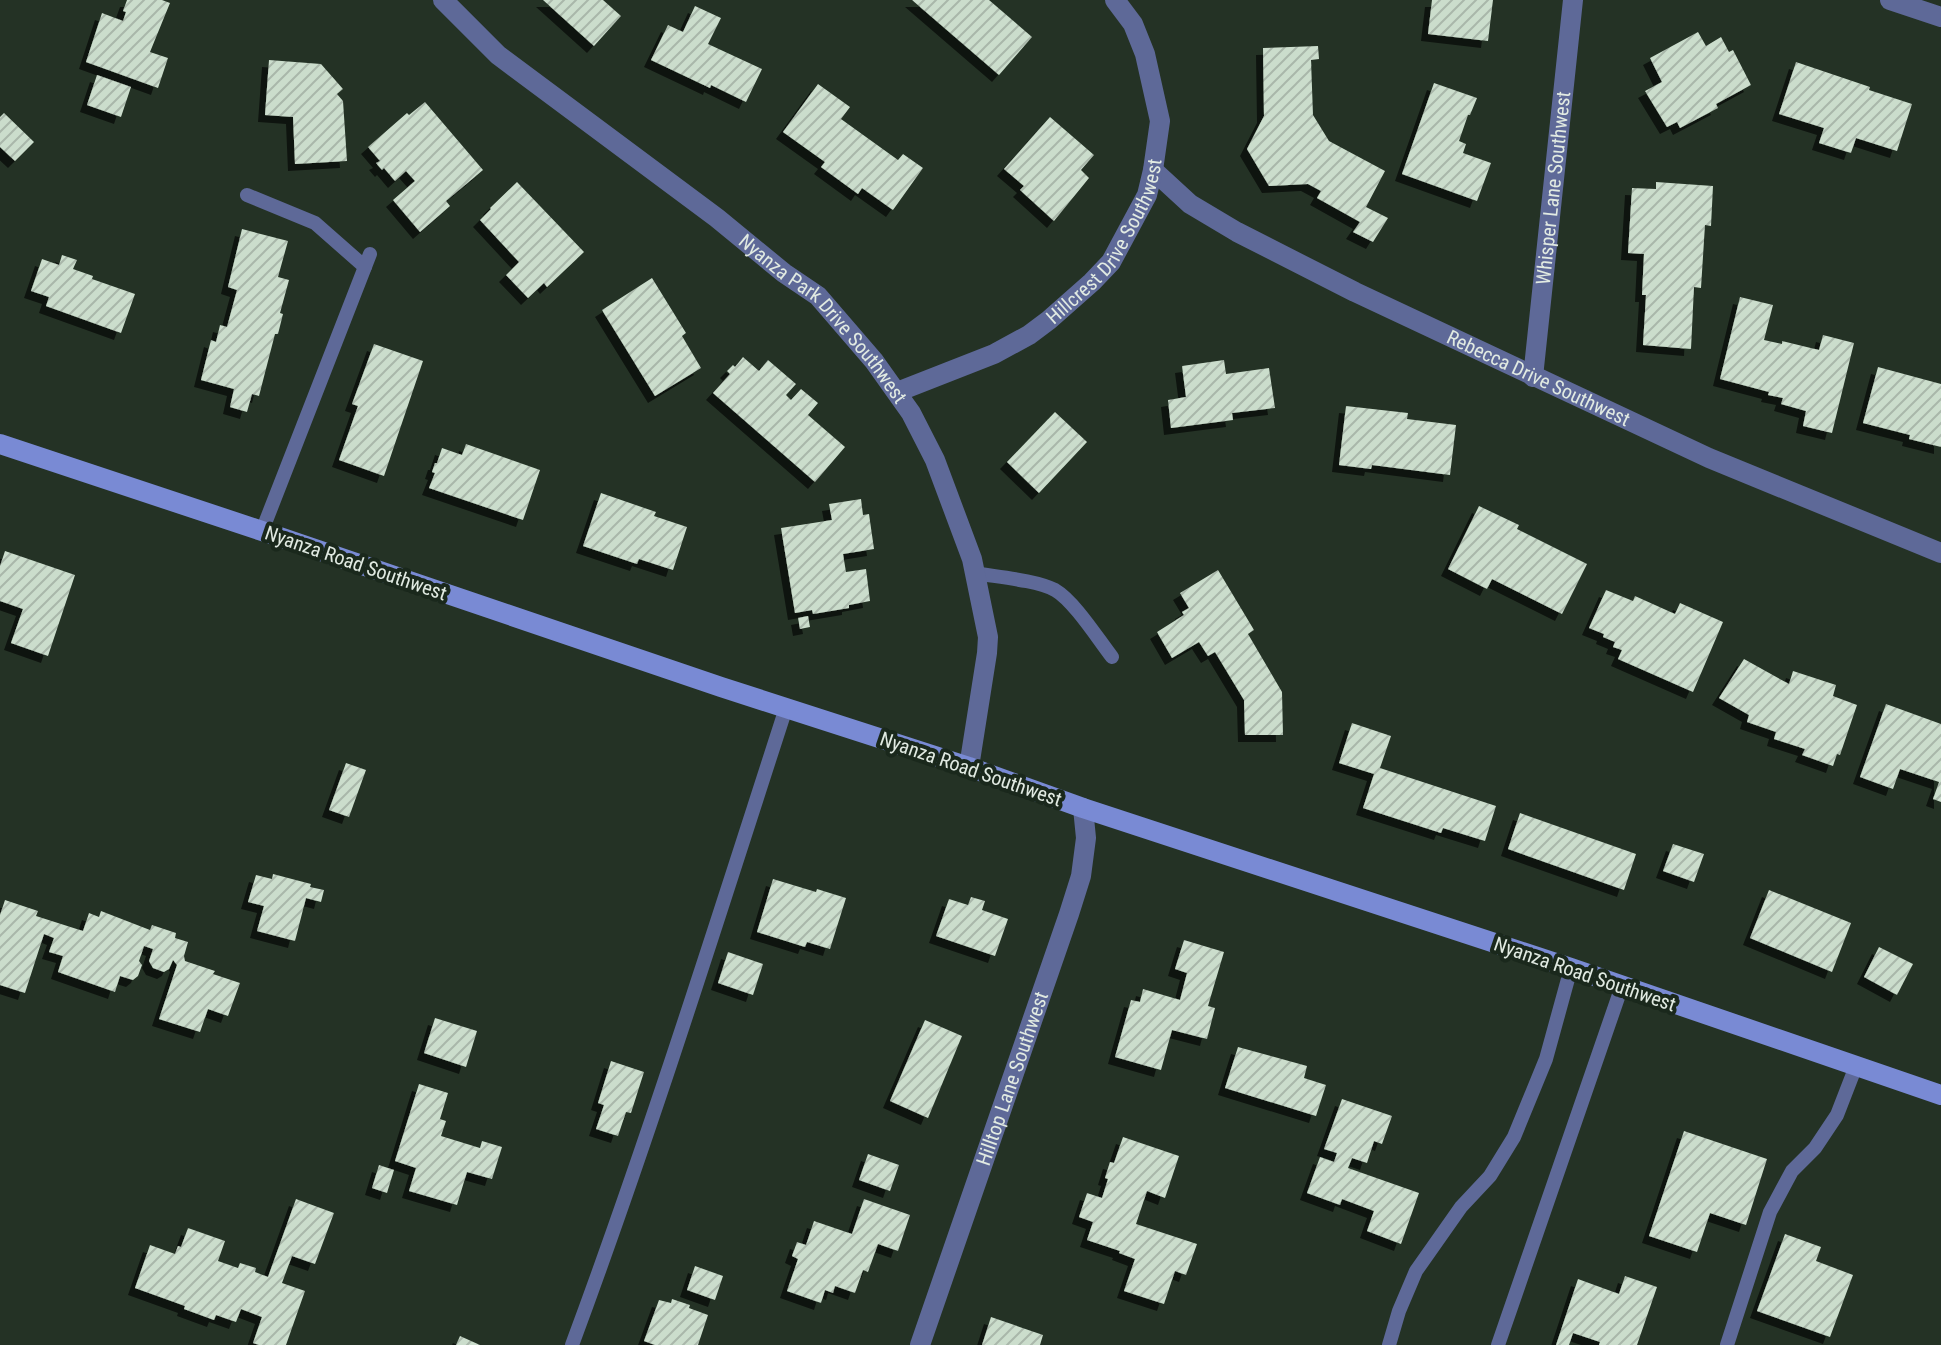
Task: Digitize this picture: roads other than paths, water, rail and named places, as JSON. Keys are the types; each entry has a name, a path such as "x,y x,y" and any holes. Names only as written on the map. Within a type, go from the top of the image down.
{"street":[{"name":"Nyanza Park Drive Southwest","path":"443,0 498,55 818,296 897,392 935,460 972,559 988,637 969,767"},
{"name":"Hillcrest Drive Southwest","path":"897,392 994,354 1029,335 1111,262 1147,195 1160,121 1145,54 1133,24 1115,0"},
{"name":"Whisper Lane Southwest","path":"1533,377 1573,0"},
{"path":"1890,0 1941,17"},
{"name":"Rebecca Drive Southwest","path":"1153,170 1190,204 1237,232 1355,292 1709,458 1941,553"},
{"name":"Nyanza Road Southwest","path":"0,444 969,767 1083,808 1571,968 1941,1095"},
{"name":"Hilltop Lane Southwest","path":"920,1345 1081,876 1086,838 1083,808"}],"lane":[{"path":"247,195 315,223 368,260 262,531"},
{"path":"974,573 1042,585 1056,591 1069,602 1112,657"},
{"path":"572,1345 656,1110 786,708"},
{"path":"1389,1345 1416,1271 1461,1207 1490,1176 1514,1137 1546,1059 1571,968"},
{"path":"1498,1345 1622,986"},
{"path":"1727,1345 1770,1212 1792,1171 1815,1148 1837,1115 1856,1066"}]}
